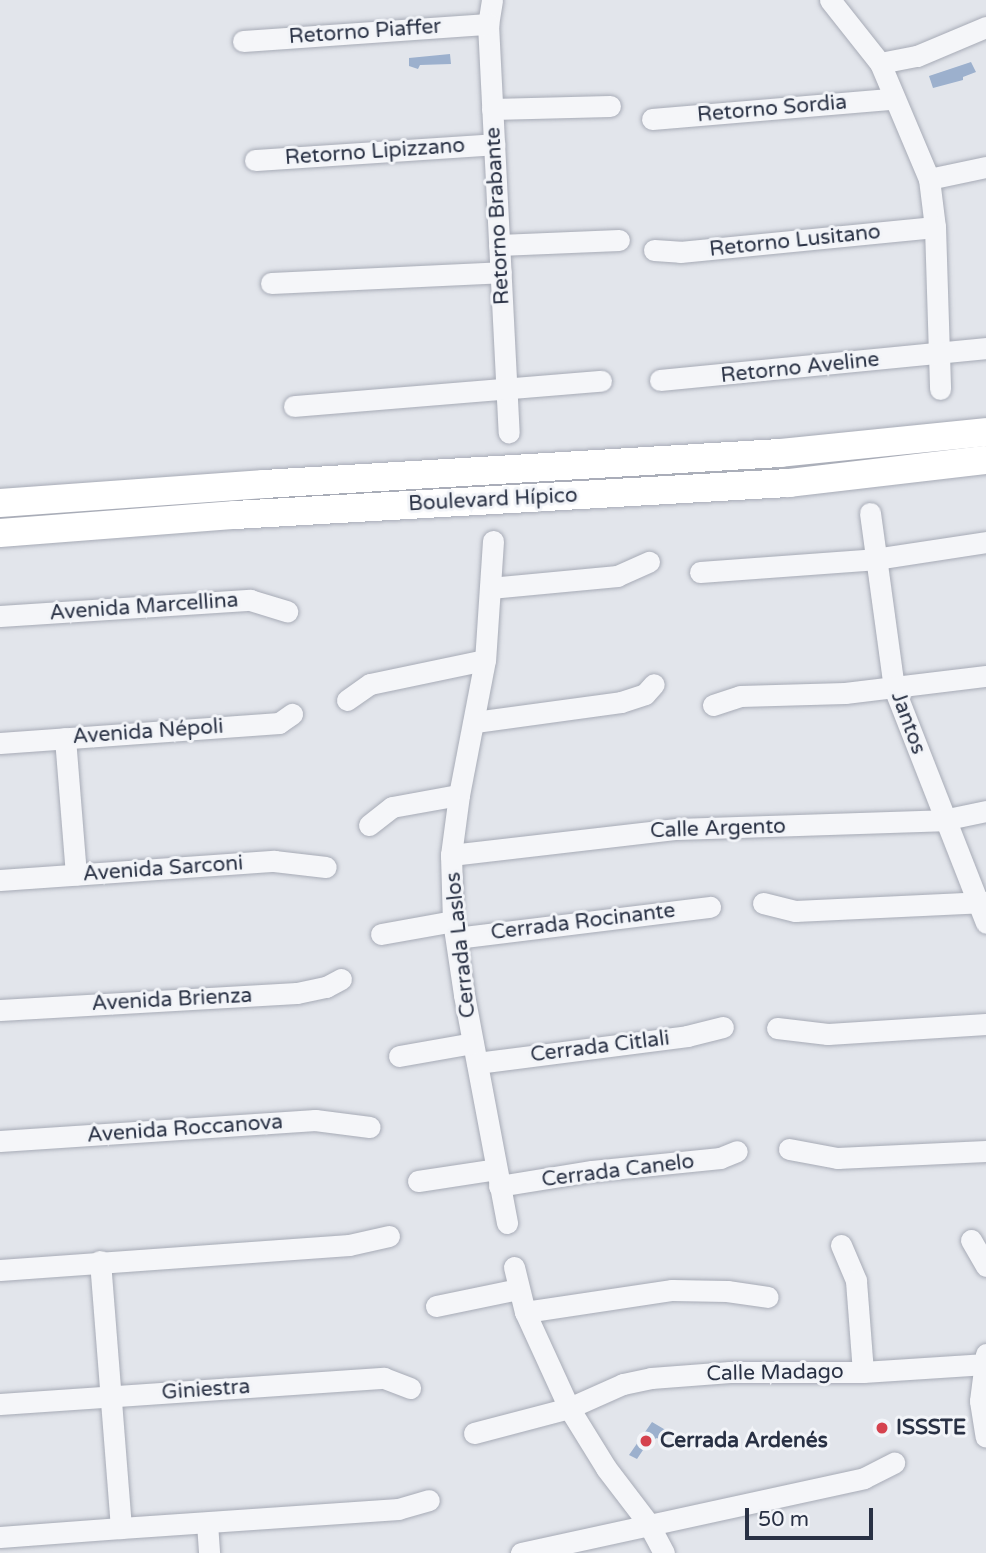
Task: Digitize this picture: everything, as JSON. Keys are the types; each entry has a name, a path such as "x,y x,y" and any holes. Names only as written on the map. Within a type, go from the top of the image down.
{"street":[{"name":"Retorno Brabante","path":"492,0 488,24 509,432"},
{"path":"830,0 880,63 892,99 929,179 935,227 940,389"},
{"name":"Retorno Piaffer","path":"243,41 488,24"},
{"path":"880,63 916,56 986,27"},
{"name":"Retorno Sordia","path":"652,119 892,99"},
{"path":"492,110 610,106"},
{"name":"Retorno Lipizzano","path":"255,160 494,144"},
{"path":"929,179 986,167"},
{"name":"Retorno Lusitano","path":"654,250 680,252 935,227"},
{"path":"499,245 619,240"},
{"path":"271,284 500,272"},
{"name":"Retorno Aveline","path":"660,380 986,348"},
{"path":"295,406 601,381"},
{"name":"Boulevard Hípico","path":"0,533 530,483 986,432"},
{"name":"Boulevard Hípico","path":"0,503 250,485 789,483 986,460"},
{"name":"Jantos","path":"870,513 894,688 943,820 984,910"},
{"name":"Cerrada Laslos","path":"493,541 485,660 459,795 451,855 455,930 507,1223"},
{"path":"701,572 875,559 986,542"},
{"path":"490,588 617,576 649,562"},
{"name":"Avenida Marcellina","path":"0,616 250,600 287,611"},
{"path":"347,700 370,684 485,660"},
{"path":"713,705 740,696 845,693 986,676"},
{"path":"475,722 621,702 645,694 654,684"},
{"name":"Avenida Népoli","path":"0,743 279,723 292,714"},
{"path":"65,738 76,875"},
{"path":"369,825 392,807 459,795"},
{"name":"Calle Argento","path":"451,855 677,829 943,820 986,811"},
{"name":"Avenida Sarconi","path":"0,880 274,861 326,867"},
{"path":"763,904 795,911 984,910"},
{"name":"Cerrada Rocinante","path":"381,934 710,907"},
{"name":"Avenida Brienza","path":"0,1010 297,993 326,987 341,979"},
{"path":"777,1028 828,1034 986,1024"},
{"name":"Cerrada Citlali","path":"399,1056 475,1053 687,1036 723,1027"},
{"name":"Avenida Roccanova","path":"0,1141 314,1120 370,1126"},
{"path":"789,1149 837,1158 986,1151"},
{"name":"Cerrada Canelo","path":"418,1181 592,1171 720,1158 737,1151"},
{"path":"0,1270 349,1245 389,1236"},
{"path":"971,1240 986,1266"},
{"path":"841,1245 856,1281 863,1372"},
{"path":"100,1261 121,1528"},
{"path":"514,1267 525,1312 569,1408 607,1468 648,1523 664,1553"},
{"path":"436,1306 518,1289"},
{"path":"525,1312 672,1290 768,1297"},
{"path":"985,1361 980,1401 986,1437"},
{"name":"Calle Madago","path":"474,1433 569,1408 623,1384 651,1378 730,1372 863,1372 985,1361"},
{"name":"Giniestra","path":"0,1404 384,1378 410,1388"},
{"path":"520,1553 864,1478 894,1463"},
{"path":"0,1536 44,1543 121,1528 398,1509 429,1500"},
{"path":"207,1523 209,1553"}],"water":[{"path":"450,54 451,64 420,65 418,69 409,66 409,58"},
{"path":"971,62 976,72 963,77 963,80 933,88 929,76"},
{"path":"652,1422 669,1432 662,1441 657,1438 649,1441 637,1459 629,1455"}],"place":[{"name":"ISSSTE","path":"882,1428"},
{"name":"Cerrada Ardenés","path":"646,1441"}]}
